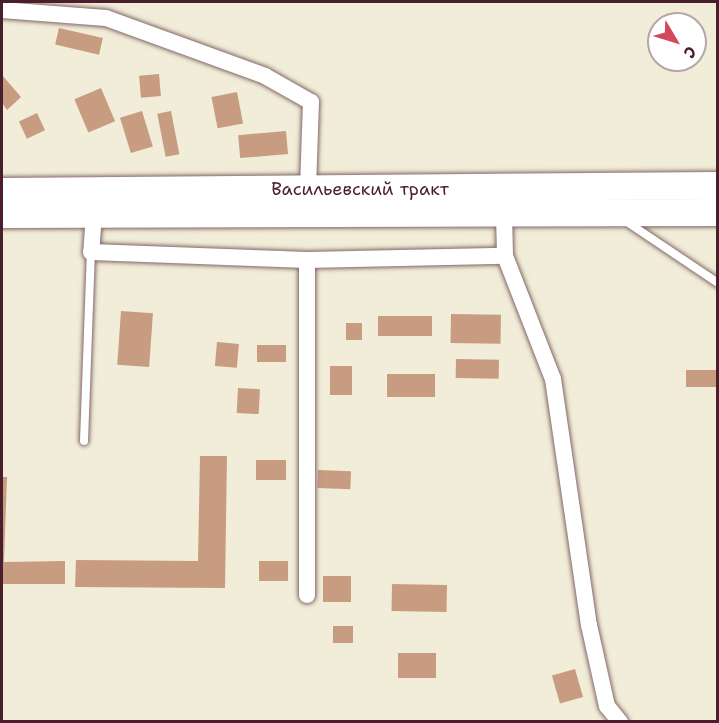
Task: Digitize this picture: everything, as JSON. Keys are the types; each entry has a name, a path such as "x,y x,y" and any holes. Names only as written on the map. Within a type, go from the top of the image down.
{"main road":[{"name":"Васильевский тракт","path":"2,191 717,185"},
{"name":"Васильевский тракт","path":"2,214 616,215 717,212"}],"street":[{"path":"2,10 106,18 265,76 311,102 308,189"},
{"path":"94,213 91,252 307,260 506,256"},
{"path":"504,214 506,256 553,379 589,625 607,706 620,722"},
{"path":"307,260 307,595"}],"lane":[{"path":"616,215 717,283"},
{"path":"84,441 91,252"}],"building":[{"path":"59,28 103,38 99,55 55,45"},
{"path":"159,74 161,96 141,98 139,76"},
{"path":"2,75 21,97 7,110 2,103"},
{"path":"101,88 115,121 88,132 74,99"},
{"path":"237,92 243,123 218,128 211,97"},
{"path":"142,111 153,146 131,153 120,118"},
{"path":"171,111 179,154 166,157 157,114"},
{"path":"37,113 45,130 27,139 19,121"},
{"path":"286,131 288,154 240,158 238,135"},
{"path":"121,311 153,313 149,367 117,365"},
{"path":"451,314 501,315 500,344 450,343"},
{"path":"378,316 432,316 432,336 378,336"},
{"path":"346,323 362,323 362,340 346,340"},
{"path":"217,342 239,344 237,368 215,366"},
{"path":"257,345 286,345 286,362 257,362"},
{"path":"456,359 499,360 499,379 456,378"},
{"path":"330,366 352,366 352,395 330,395"},
{"path":"686,370 718,370 718,387 686,387"},
{"path":"387,374 435,374 435,397 387,397"},
{"path":"238,388 260,389 259,414 237,413"},
{"path":"200,456 227,456 225,588 75,587 76,560 198,561"},
{"path":"256,460 286,460 286,480 256,480"},
{"path":"318,470 351,471 350,489 317,488"},
{"path":"2,477 7,477 4,562 65,561 65,584 2,584"},
{"path":"259,561 288,561 288,581 259,581"},
{"path":"323,576 351,576 351,602 323,602"},
{"path":"392,584 447,585 447,612 392,611"},
{"path":"333,626 353,626 353,643 333,643"},
{"path":"398,653 436,653 436,678 398,678"},
{"path":"575,669 583,697 560,703 552,676"}]}
